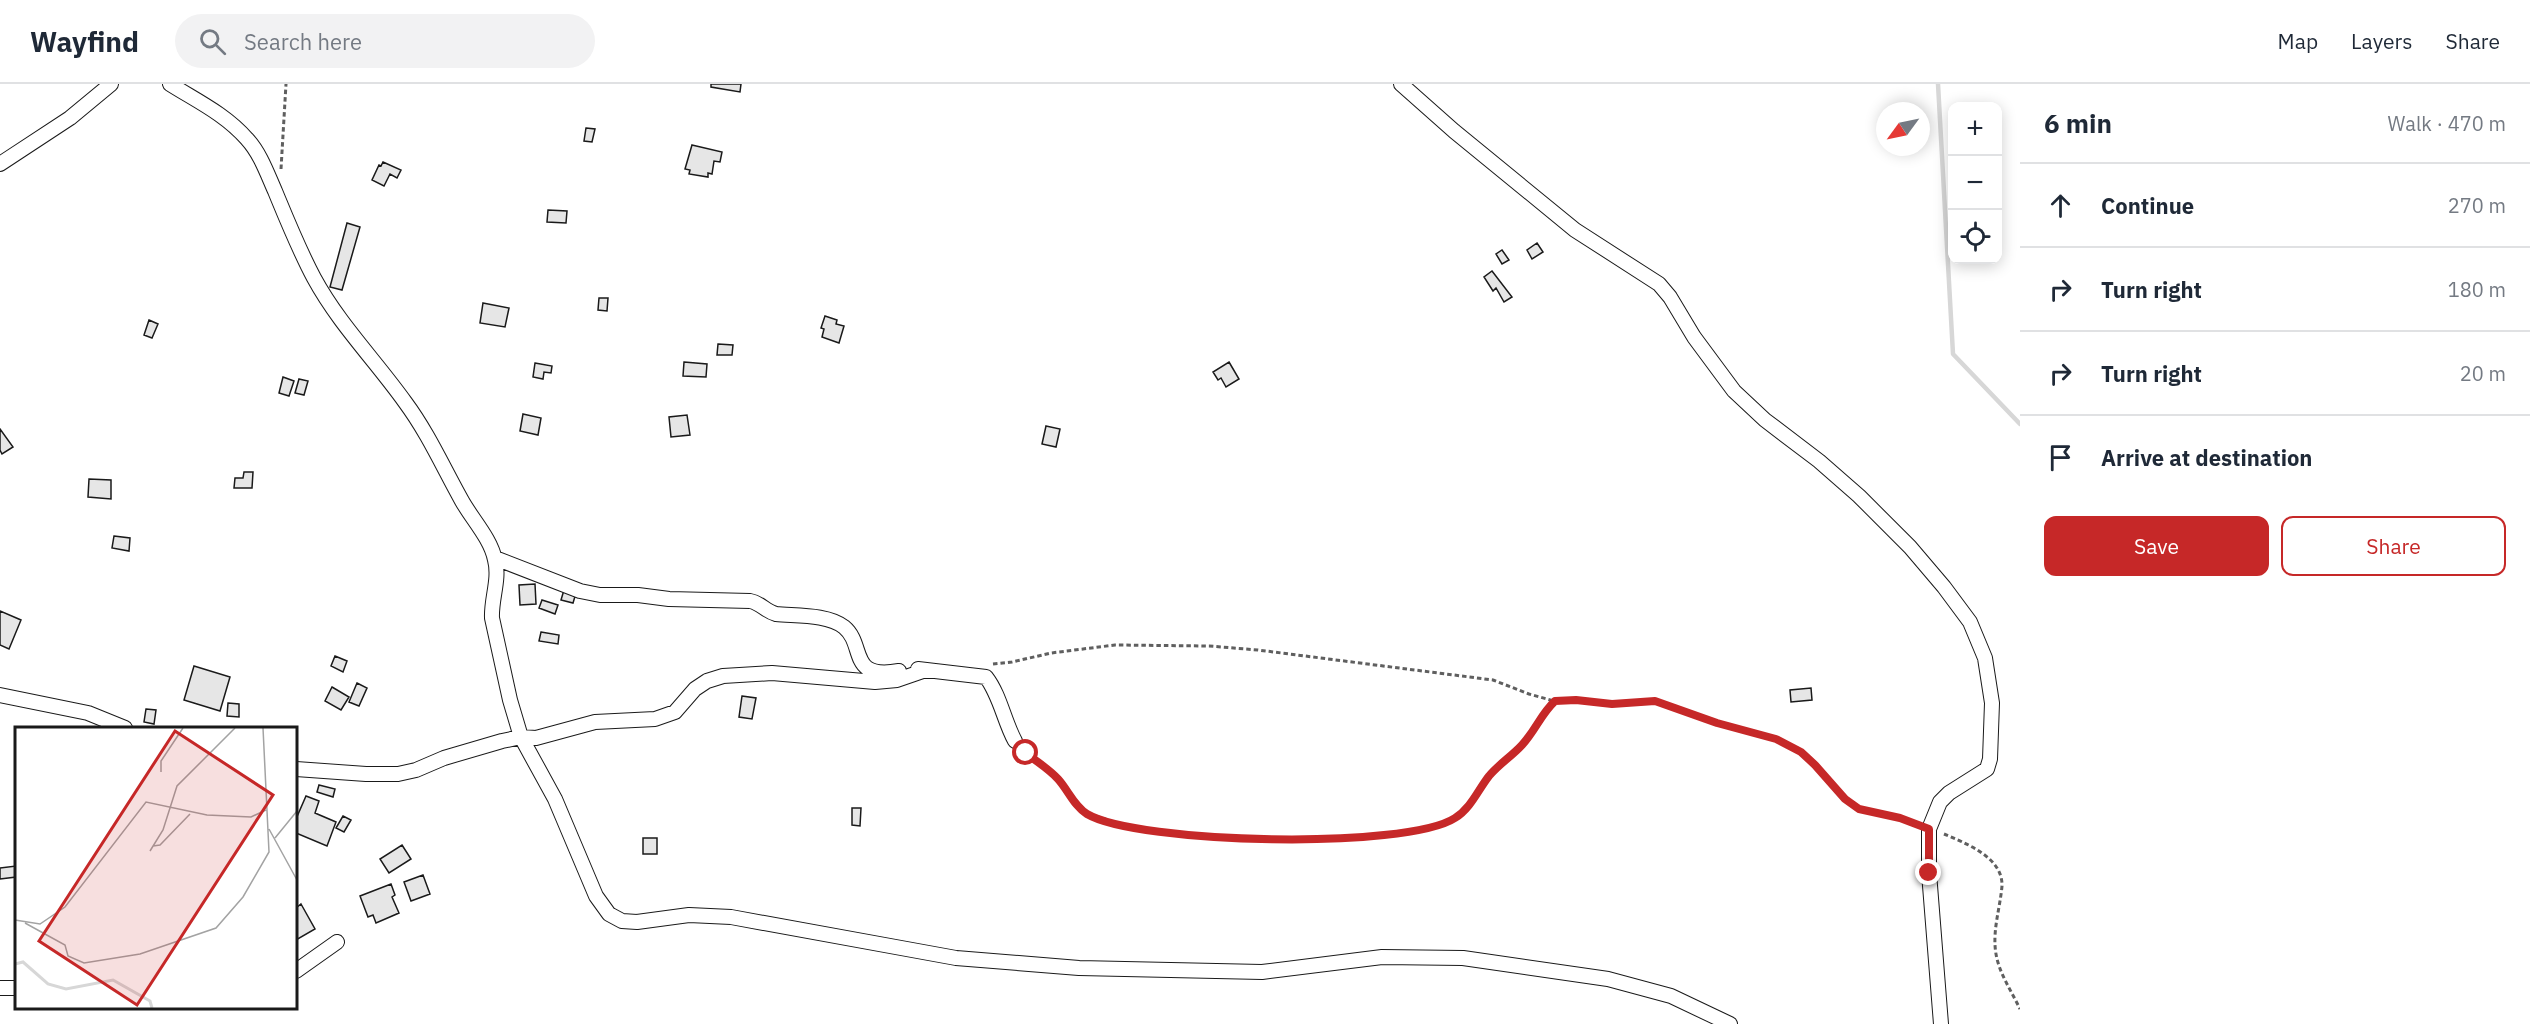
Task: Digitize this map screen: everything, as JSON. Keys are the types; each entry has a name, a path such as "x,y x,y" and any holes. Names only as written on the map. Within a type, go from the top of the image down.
{"street":[{"path":"0,164 70,118 111,84"},
{"path":"170,84 229,120 249,140 263,163 303,255 331,306 405,402 431,441 461,500 495,558 497,575 491,608 492,618 521,738 555,799 596,896 609,914 622,921 637,922 689,915 731,917 956,958 1078,968 1262,972 1382,957 1463,958 1608,980 1671,996 1730,1024"},
{"path":"1401,84 1454,131 1575,230 1659,284 1670,297 1694,337 1734,390 1765,420 1819,461 1859,496 1910,547 1970,622 1985,657 1991,683 1990,759 1987,769 1949,793 1940,802 1929,829 1929,873 1941,1024"},
{"path":"495,558 590,593 669,599 750,601 759,603 769,612 776,614 838,623 850,634 856,653 870,670 890,673 912,668 986,677 992,684 1002,715 1015,741"},
{"path":"297,769 398,774 416,770 468,751 521,738 536,738 595,722 655,719 675,712 701,685 723,676 772,673 875,682 897,680 926,670"},
{"path":"0,694 88,713 120,727"},
{"path":"297,970 337,942"}],"path":[{"path":"278,198 286,84"},
{"path":"986,664 1012,662 1050,653 1114,645 1235,648 1492,680 1555,701 1576,700 1612,704 1655,701 1717,723 1776,739 1801,752 1845,799 1859,809 1900,818 1962,842 1984,855 1996,867 2002,883 1994,934 1996,957 2020,1009"},
{"path":"1015,741 1026,753 1052,773 1075,803 1086,813 1115,824 1152,832 1285,840 1393,834 1446,824 1457,817 1490,776 1525,742 1539,719 1555,701"}],"building":[{"path":"711,84 741,84 740,92 711,87"},
{"path":"586,128 595,129 592,142 584,141"},
{"path":"692,145 722,152 720,162 714,161 712,174 708,173 708,177 689,174 690,170 685,169"},
{"path":"383,162 401,170 397,178 390,174 384,186 372,180 379,165 381,166"},
{"path":"548,210 567,211 566,223 547,222"},
{"path":"347,223 360,227 342,290 330,287"},
{"path":"1537,243 1543,252 1532,259 1527,250"},
{"path":"1502,250 1509,260 1502,264 1496,254"},
{"path":"1492,271 1512,297 1504,302 1496,288 1493,291 1484,277"},
{"path":"599,298 608,298 607,311 598,310"},
{"path":"483,303 509,308 505,327 480,323"},
{"path":"825,316 837,320 836,324 844,326 839,343 822,337 824,329 821,328"},
{"path":"149,320 158,324 152,338 144,335"},
{"path":"718,344 733,345 732,355 717,355"},
{"path":"684,362 707,364 706,377 683,376"},
{"path":"1229,362 1239,379 1226,387 1221,378 1218,380 1213,372"},
{"path":"535,363 552,366 551,373 544,372 543,379 533,377"},
{"path":"283,377 294,381 289,396 279,393"},
{"path":"299,379 308,381 304,395 295,393"},
{"path":"523,414 541,418 538,435 520,431"},
{"path":"687,415 690,435 671,437 669,417"},
{"path":"1046,426 1060,429 1056,447 1042,444"},
{"path":"0,429 13,447 2,454 0,450"},
{"path":"244,472 253,472 252,488 234,488 235,478 243,478"},
{"path":"89,479 111,480 111,499 88,497"},
{"path":"114,536 130,538 129,551 112,548"},
{"path":"535,584 536,604 520,605 519,585"},
{"path":"564,590 576,593 573,603 561,600"},
{"path":"542,600 558,605 555,614 539,608"},
{"path":"0,611 21,620 9,649 0,645"},
{"path":"541,632 559,635 558,644 539,641"},
{"path":"335,656 347,661 343,672 331,666"},
{"path":"194,666 230,677 220,711 184,700"},
{"path":"357,683 367,688 359,706 349,702"},
{"path":"332,687 349,697 341,710 325,701"},
{"path":"1811,688 1812,700 1791,702 1790,690"},
{"path":"742,696 756,698 752,719 739,717"},
{"path":"228,703 239,704 239,717 227,716"},
{"path":"146,709 156,710 154,724 144,722"},
{"path":"319,785 335,789 333,797 317,792"},
{"path":"306,796 319,801 315,813 336,822 327,846 297,833 297,817"},
{"path":"852,808 861,808 860,826 852,825"},
{"path":"343,816 351,820 344,832 336,828"},
{"path":"643,838 657,838 657,854 643,854"},
{"path":"402,845 411,859 389,873 380,859"},
{"path":"15,866 15,877 0,879 0,868"},
{"path":"423,875 430,894 411,901 404,882"},
{"path":"391,884 395,895 392,897 399,913 376,923 373,915 368,917 360,896"},
{"path":"301,904 315,929 297,939 297,907"}],"waterway":[{"path":"1938,84 1953,354 2020,424"}],"route":[{"path":"1026,753 1052,773 1075,803 1086,813 1115,824 1152,832 1285,840 1393,834 1446,824 1457,817 1478,794 1500,764 1525,742 1546,709 1555,701 1564,699 1612,704 1655,701 1717,723 1776,739 1801,752 1845,799 1859,809 1900,818 1929,829 1929,873"}]}
